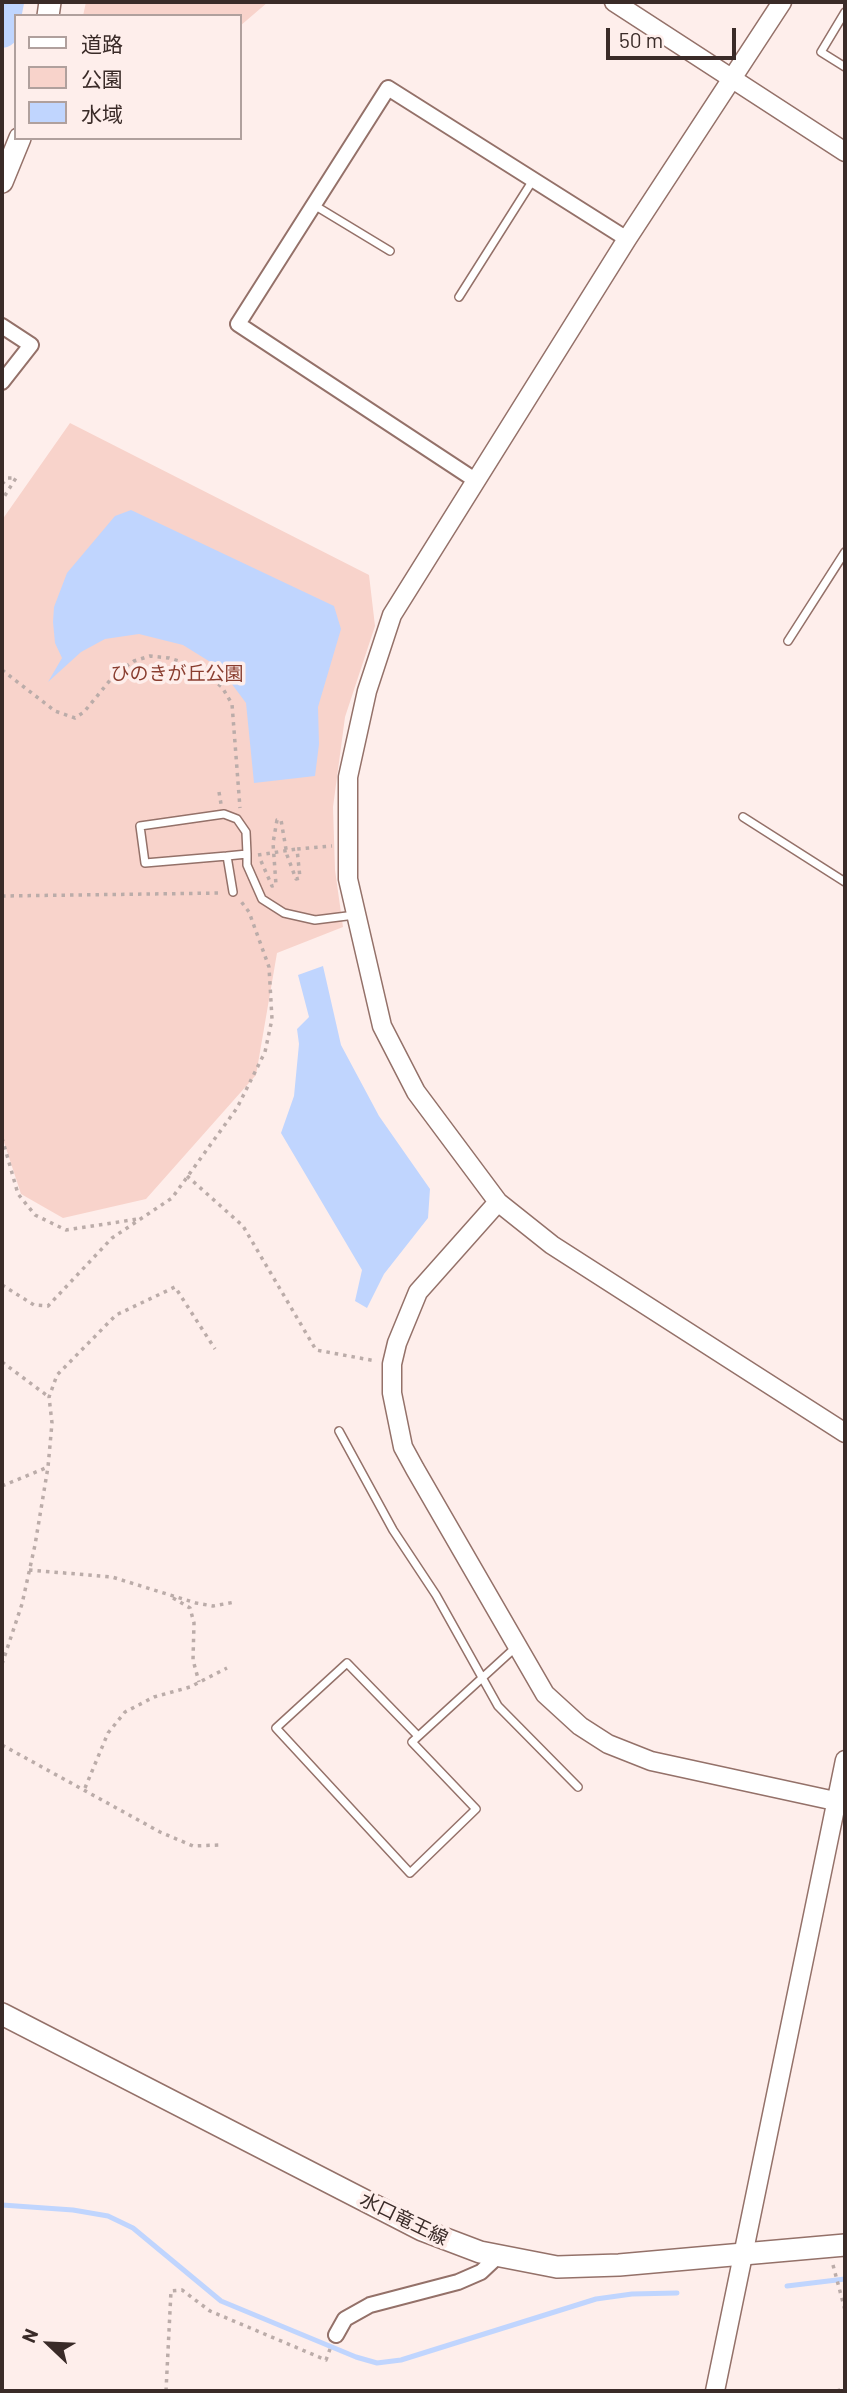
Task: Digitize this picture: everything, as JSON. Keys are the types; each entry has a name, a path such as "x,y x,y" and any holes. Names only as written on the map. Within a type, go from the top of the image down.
{"main road":[{"path":"2,182 19,140"},
{"name":"水口竜王線","path":"2,2014 422,2230 497,2257 557,2267 845,2245"}],"street":[{"path":"614,2 845,152"},
{"path":"782,2 627,239 392,615 367,691 348,777 348,880 382,1027 416,1092 498,1202 552,1245 845,1433"},
{"path":"475,480 238,324 387,88 627,239"},
{"path":"2,326 30,345 2,382"},
{"path":"498,1202 418,1293 397,1343 392,1364 394,1407 403,1447 545,1694 580,1726 608,1744 651,1761 835,1801"},
{"path":"715,2391 845,1760"},
{"path":"336,2335 345,2319 370,2305 458,2282 481,2272 497,2257"}],"lane":[{"path":"845,12 821,52 845,67"},
{"path":"459,297 533,180"},
{"path":"314,205 390,251"},
{"path":"788,641 845,552"},
{"path":"247,854 145,863 141,826 224,814 237,819 246,832 247,854 247,865 262,899 284,913 315,920 356,915"},
{"path":"743,817 845,882"},
{"path":"227,856 233,892"},
{"path":"340,1431 393,1530 436,1595 480,1679 498,1706 578,1787"},
{"path":"418,1736 347,1663 276,1728 410,1873 476,1809 412,1742 517,1647"}],"path":[{"path":"2,484 8,478 16,478 2,500"},
{"path":"2,670 55,711 75,718 84,712 109,680 134,661 150,656 169,658 194,666 222,687 232,704 242,791 240,808"},
{"path":"219,792 220,804"},
{"path":"261,861 272,886 276,885 277,820 281,820 286,851 296,878 300,878 297,849"},
{"path":"261,855 338,845"},
{"path":"2,897 233,892 250,912 270,967 272,1019 265,1052 237,1108 172,1198 112,1238 48,1306 34,1305 2,1284"},
{"path":"2,1138 18,1194 35,1215 66,1230 140,1219"},
{"path":"187,1176 233,1214 243,1226 316,1350 392,1364"},
{"path":"2,1664 22,1604 29,1570 48,1467 52,1423 49,1397 57,1375 116,1315 175,1287 215,1349"},
{"path":"2,1362 49,1397"},
{"path":"2,1486 48,1467"},
{"path":"29,1570 112,1577 213,1606 235,1602"},
{"path":"168,1595 190,1608 194,1623 193,1660 199,1682"},
{"path":"85,1788 108,1734 125,1712 154,1697 199,1682 227,1668"},
{"path":"2,1745 85,1788 160,1832 193,1846 219,1845"},
{"path":"833,2270 845,2310"},
{"path":"166,2391 171,2291 182,2290 210,2311 326,2360 328,2356"},
{"path":"837,2391 845,2388"}],"green space":[{"path":"86,2 268,2 242,24 242,14 83,14"},
{"name":"ひのきが丘公園","path":"70,423 369,575 375,626 345,717 333,807 335,870 343,927 277,953 256,1075 146,1199 63,1218 21,1194 2,1136 2,520"}],"water":[{"path":"131,510 334,606 341,629 318,707 319,744 315,776 254,783 246,703 220,668 183,645 139,634 105,639 81,652 48,682 62,658 55,643 53,622 54,607 67,573 115,516"},
{"path":"323,966 341,1045 379,1116 430,1189 428,1218 384,1274 367,1308 355,1301 362,1270 281,1133 294,1096 299,1044 297,1029 309,1017 298,975"}],"waterway":[{"path":"2,32 8,2"},
{"path":"2,2205 73,2210 108,2216 133,2228 221,2301 356,2357 377,2363 401,2360 596,2299 632,2294 677,2293"},
{"path":"787,2286 845,2279"}]}
